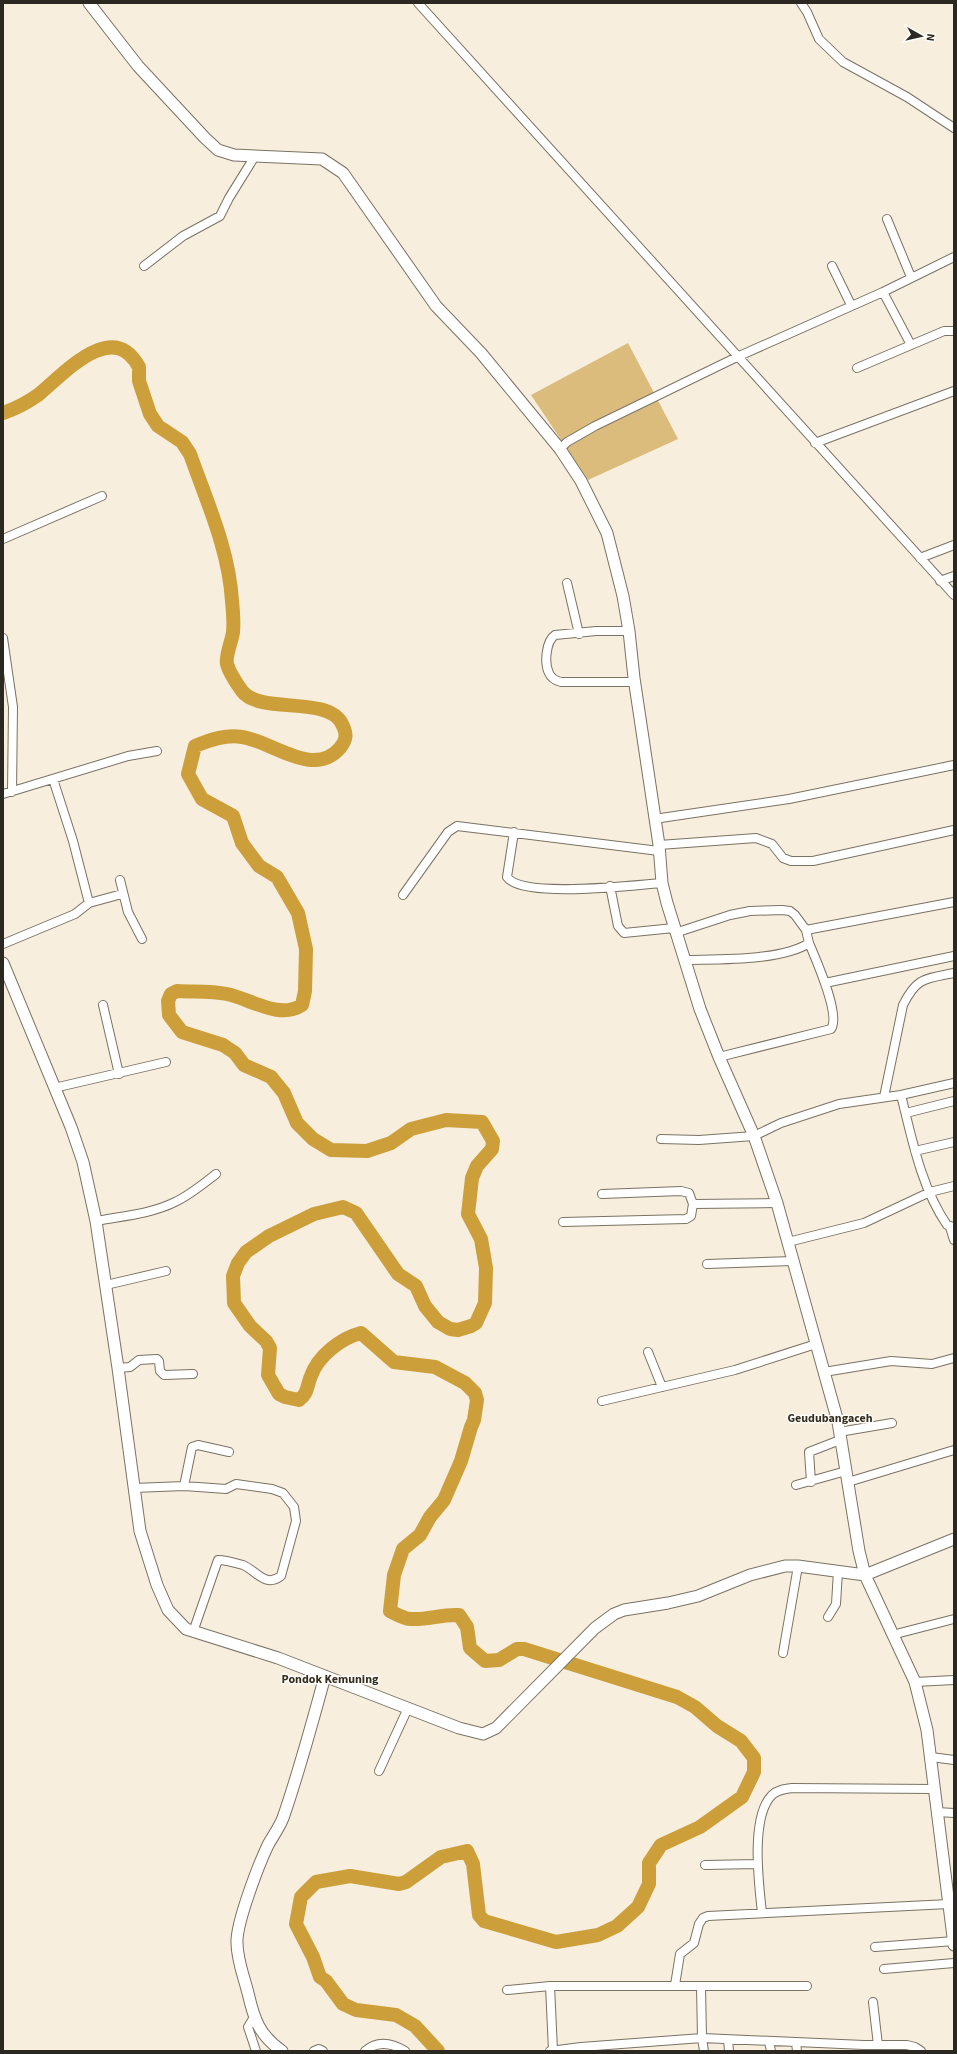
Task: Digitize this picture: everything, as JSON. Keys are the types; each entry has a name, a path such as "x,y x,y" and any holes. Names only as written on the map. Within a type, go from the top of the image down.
{"street":[{"path":"89,3 138,66 218,150 227,154 318,158 325,160 343,173 436,306 482,353 560,449 581,481 607,533 623,596 629,631 634,682 659,848 662,883 674,930 700,1009 719,1057 754,1136 777,1203 824,1372 840,1436 859,1551 865,1574 915,1682 924,1715 931,1757 953,1926 954,1945"},
{"path":"418,3 815,444 954,595"},
{"path":"801,3 808,12 819,39 843,62 907,97 954,128"},
{"path":"144,266 183,236 220,216 229,198 255,156"},
{"path":"887,219 911,278"},
{"path":"560,449 567,442 595,426 737,357 883,292 954,257"},
{"path":"832,266 851,305"},
{"path":"883,292 911,345"},
{"path":"857,368 944,330 954,331"},
{"path":"815,444 954,391"},
{"path":"3,539 102,496"},
{"path":"920,558 954,545"},
{"path":"940,581 954,576"},
{"path":"567,583 579,634"},
{"path":"629,631 555,635 551,638 548,652 548,666 549,674 555,680 561,682 634,682"},
{"path":"3,638 13,707 12,792"},
{"path":"3,794 128,756 157,751"},
{"path":"654,818 789,799 954,765"},
{"path":"53,779 73,841 89,903"},
{"path":"403,895 452,828 461,826 659,848 756,838 772,844 783,858 799,862 813,862 954,830"},
{"path":"514,832 507,877 511,882 561,890 662,883"},
{"path":"120,880 122,894 134,924 142,939"},
{"path":"610,886 618,926 624,933 674,930 730,915 771,910 790,911 795,915 806,930 834,1016 834,1024 831,1029 719,1057"},
{"path":"3,944 75,914 89,903 122,894"},
{"path":"806,930 954,902"},
{"path":"685,960 768,955 801,948 809,943"},
{"path":"824,983 954,956"},
{"path":"3,964 71,1127 83,1162 96,1221 106,1285 140,1530 157,1585 168,1610 183,1627 193,1632 278,1658 459,1728 483,1734 496,1728 595,1628 609,1617 624,1610 683,1600 767,1570 785,1566 798,1566 865,1574 954,1539"},
{"path":"884,1097 903,1005 908,995 916,983 927,978 954,973"},
{"path":"103,1005 118,1074"},
{"path":"54,1088 166,1062"},
{"path":"662,1139 699,1140 754,1136 781,1123 839,1104 901,1095 954,1083"},
{"path":"901,1095 915,1151 936,1207 952,1227 954,1240"},
{"path":"906,1113 954,1101"},
{"path":"915,1151 954,1142"},
{"path":"96,1221 142,1213 174,1202 193,1192 216,1174"},
{"path":"788,1242 864,1223 930,1192 954,1186"},
{"path":"563,1222 686,1219 691,1216 693,1204 689,1193 681,1191 602,1194"},
{"path":"693,1204 777,1203"},
{"path":"707,1264 793,1261"},
{"path":"106,1285 166,1271"},
{"path":"602,1401 735,1370 816,1344"},
{"path":"648,1352 662,1387"},
{"path":"824,1372 891,1360 932,1364 954,1358"},
{"path":"118,1368 130,1367 139,1360 157,1359 159,1361 160,1371 164,1375 193,1374"},
{"path":"811,1482 809,1452 840,1436 892,1423"},
{"path":"184,1486 192,1447 198,1445 229,1452"},
{"path":"848,1482 954,1450"},
{"path":"796,1485 811,1482 846,1470"},
{"path":"134,1488 184,1486 226,1489 236,1484 276,1490 283,1493 292,1503 296,1517 282,1573 277,1579 266,1581 242,1565 219,1560 193,1632"},
{"path":"783,1653 798,1566"},
{"path":"828,1617 836,1604 838,1571"},
{"path":"892,1635 954,1619"},
{"path":"282,2051 261,2031 254,2017 238,1955 237,1936 257,1871 284,1813 308,1741 325,1676"},
{"path":"915,1682 954,1680"},
{"path":"379,1771 408,1708"},
{"path":"931,1757 954,1760"},
{"path":"762,1913 757,1864 760,1820 765,1804 772,1795 779,1790 818,1788 934,1789"},
{"path":"937,1812 954,1813"},
{"path":"705,1865 757,1864"},
{"path":"675,1985 680,1954 694,1943 703,1918 708,1916 949,1904"},
{"path":"874,1947 954,1941"},
{"path":"884,1969 954,1963"},
{"path":"550,1986 552,2051 702,2038 769,2042 797,2047 864,2048 878,2045 907,2048 916,2047 921,2051"},
{"path":"507,1990 550,1986 807,1986"},
{"path":"701,1986 702,2038 704,2051"},
{"path":"873,2002 878,2045"},
{"path":"254,2017 248,2027 256,2051"},
{"path":"728,2040 729,2051"},
{"path":"769,2042 770,2051"},
{"path":"365,2051 378,2044 387,2043 405,2051"},
{"path":"314,2051 319,2049 323,2051"}],"shaded area":[{"path":"628,343 678,439 588,480 531,395"}],"waterway":[{"path":"3,413 38,395 74,364 88,355 102,349 115,348 128,353 139,367 139,381 150,414 158,426 182,442 190,454 216,526 227,563 230,582 233,628 227,664 233,678 242,691 251,698 263,702 323,710 334,715 342,724 345,731 346,736 340,748 329,757 318,760 292,756 254,740 236,736 218,738 195,746 188,774 202,799 233,816 242,843 259,866 277,877 298,913 306,949 305,991 302,1005 293,1009 284,1010 265,1007 227,994 177,991 171,994 168,1001 169,1015 182,1032 223,1045 235,1053 244,1065 271,1077 284,1093 297,1123 313,1139 331,1150 367,1151 391,1143 411,1129 446,1120 482,1122 493,1141 492,1149 477,1166 472,1178 468,1214 481,1239 486,1268 485,1303 476,1323 471,1326 458,1330 450,1329 438,1322 425,1306 416,1286 398,1274 356,1213 343,1207 314,1214 269,1236 246,1252 238,1263 233,1276 234,1303 250,1326 266,1341 270,1348 268,1375 279,1394 285,1397 299,1400 302,1398 306,1392 314,1369 325,1355 346,1339 361,1333 394,1362 435,1367 465,1383 475,1393 477,1400 474,1420 461,1461 444,1500 430,1517 420,1535 403,1549 394,1575 390,1611 408,1619 459,1615 467,1627 470,1648 485,1661 499,1660 517,1649 524,1649 677,1697 695,1707 717,1726 741,1741 754,1758 754,1772 742,1797 700,1827 661,1845 649,1863 649,1884 638,1907 617,1926 598,1935 556,1942 484,1921 479,1915 473,1864 467,1851 441,1857 406,1882 399,1884 350,1876 316,1882 301,1897 296,1924 313,1957 320,1977 326,1981 343,2004 356,2010 396,2015 415,2026 438,2051"}],"district":[{"name":"Geudubangaceh","path":"830,1418"},
{"name":"Pondok Kemuning","path":"330,1679"}]}
